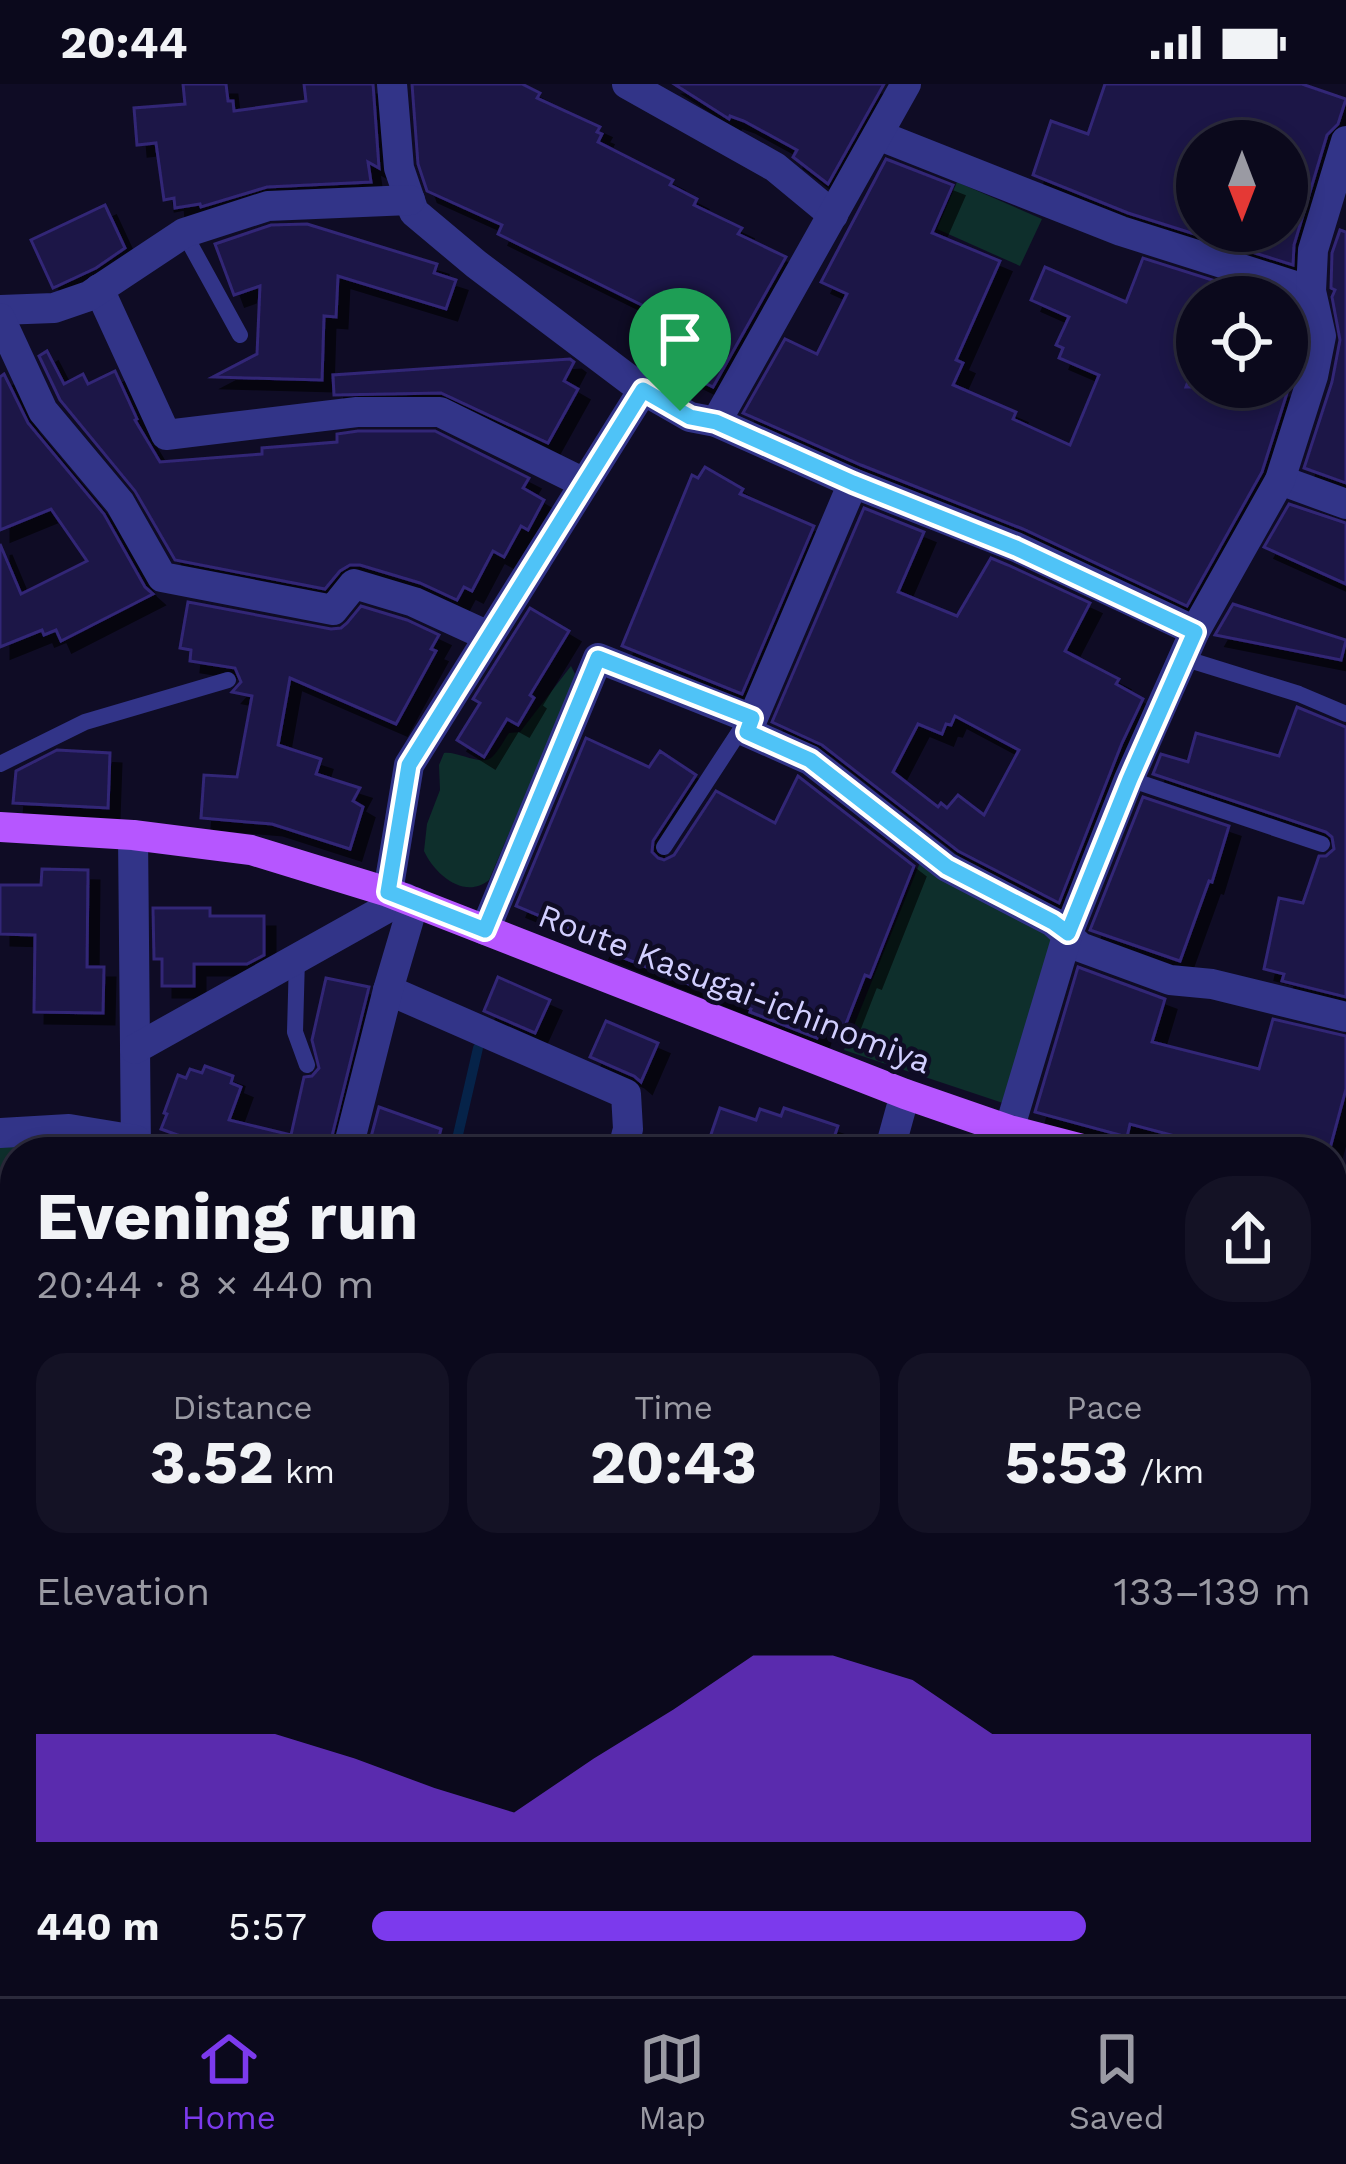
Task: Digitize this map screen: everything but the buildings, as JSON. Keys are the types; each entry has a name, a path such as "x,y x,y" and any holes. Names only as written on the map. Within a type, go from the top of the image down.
{"main road":[{"name":"Route Kasugai-ichinomiya","path":"0,827 133,835 250,850 402,897 1005,1137"}],"street":[{"path":"392,84 399,168 414,212 643,390 690,417 716,422 1016,548 1189,645"},
{"path":"627,84 775,167 833,215"},
{"path":"716,422 906,84"},
{"path":"878,135 1121,231 1311,291"},
{"path":"1005,1137 1068,933 1130,779 1189,645 1280,480 1321,337 1311,291 1313,250 1339,189 1346,141"},
{"path":"410,200 268,206 184,233 89,296 54,308 0,314 44,411 121,503 162,577 333,610 354,584 414,602 488,637"},
{"path":"99,289 166,435 357,412 440,412 584,483"},
{"path":"351,1137 388,990 402,897 409,765 643,390"},
{"path":"1280,480 1346,504"},
{"path":"750,725 853,483"},
{"path":"485,930 598,658 750,725 810,760 947,867 1053,922 1080,947 1170,980 1212,984 1346,1017"},
{"path":"133,835 136,1137"},
{"path":"135,1049 402,897"},
{"path":"388,990 626,1094 626,1137"},
{"path":"893,1137 905,1094"},
{"path":"0,1133 69,1129 101,1137"}],"lane":[{"path":"184,233 240,334"},
{"path":"1189,645 1346,714"},
{"path":"0,764 85,722 228,680"},
{"path":"664,847 740,732 750,725"},
{"path":"1130,779 1322,844"},
{"path":"297,958 295,1032 307,1065"}],"green space":[{"path":"957,182 1042,219 1020,266 937,229"},
{"path":"571,666 575,674 571,688 489,880 470,887 452,882 424,851 444,753 491,758 509,733 520,732"},
{"path":"921,860 1058,941 1006,1104 844,1050"}],"waterway":[{"path":"457,1137 478,1048"}],"route":[{"path":"643,390 680,411 1016,548 1195,632 1068,933 947,867 810,760 747,732 752,718 598,658 485,930 388,892 409,765 643,390"}]}
